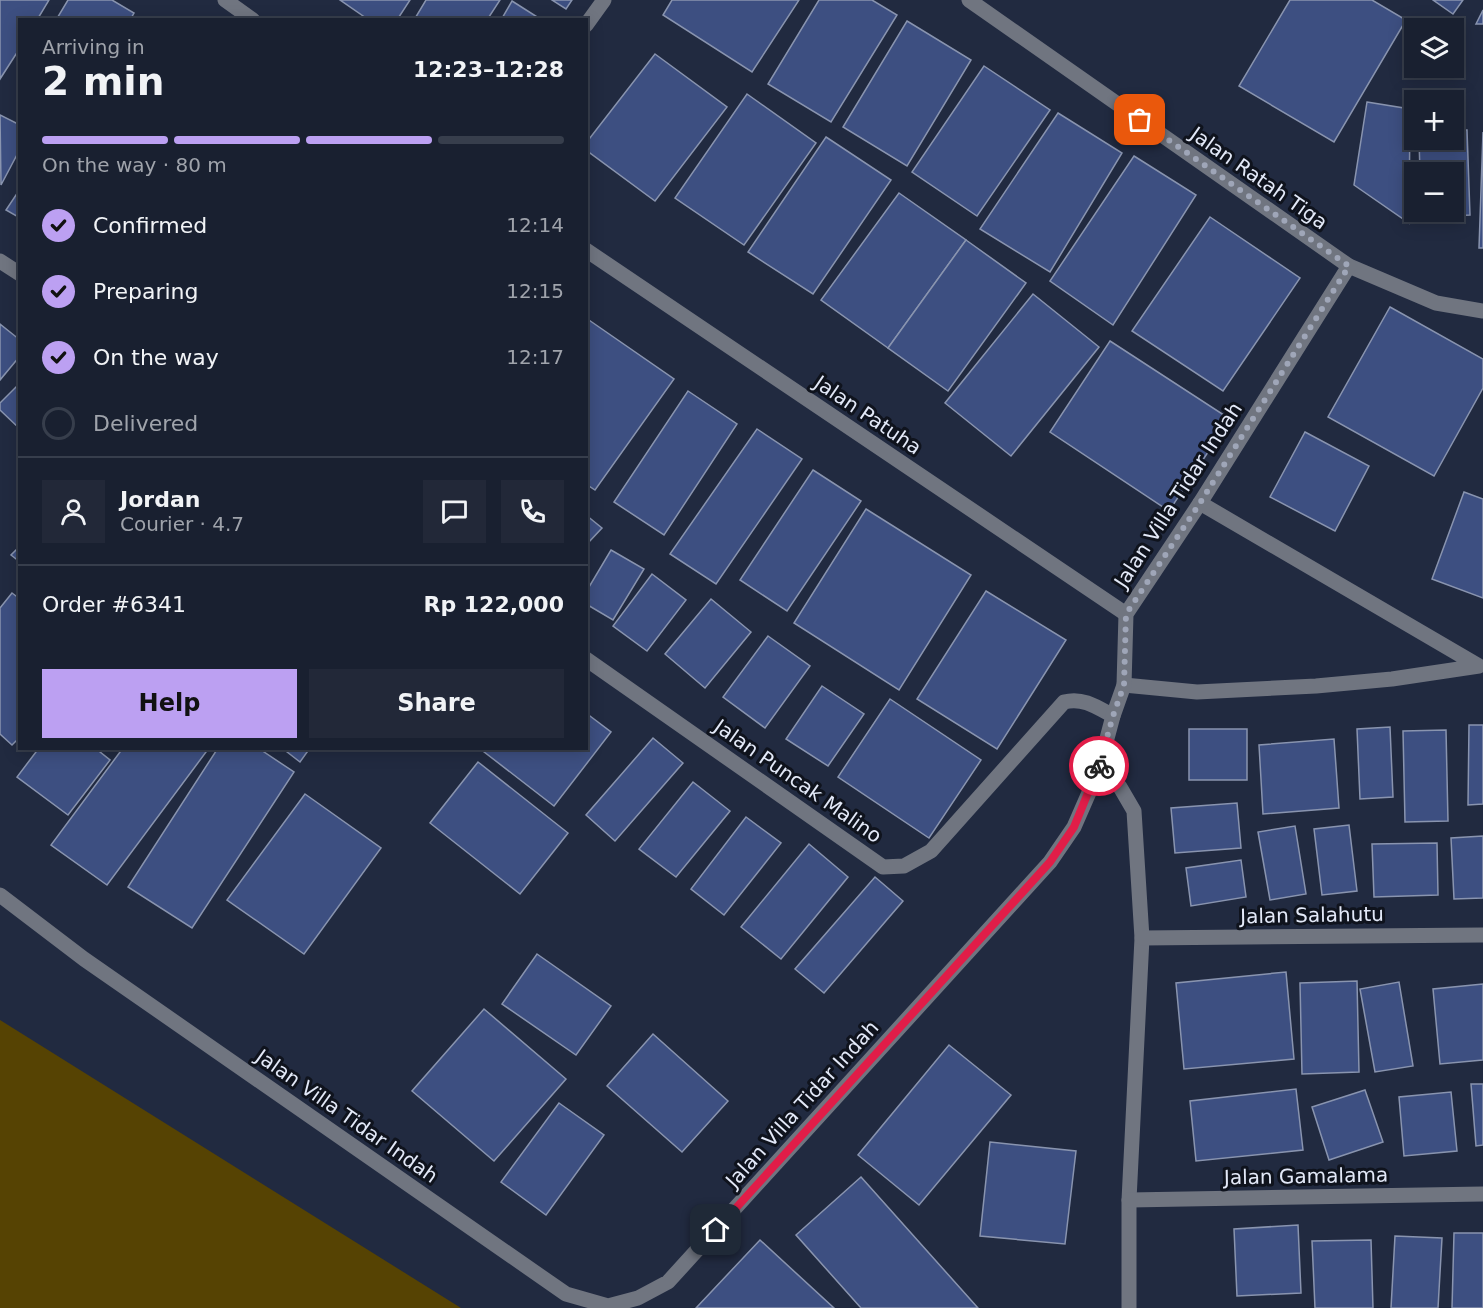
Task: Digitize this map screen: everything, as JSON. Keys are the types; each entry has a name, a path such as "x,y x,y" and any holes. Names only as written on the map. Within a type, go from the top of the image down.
{"street":[{"path":"225,0 250,18"},
{"path":"588,22 604,0"},
{"name":"Jalan Ratah Tiga","path":"969,0 1349,266 1436,303 1483,311"},
{"name":"Jalan Patuha","path":"588,251 1126,614"},
{"path":"0,261 18,273"},
{"name":"Jalan Villa Tidar Indah","path":"0,895 84,959 566,1294 608,1306 638,1298 668,1282 1050,862 1074,827 1098,772 1124,685 1126,614 1200,503 1349,266"},
{"path":"1200,503 1481,666"},
{"name":"Jalan Puncak Malino","path":"588,660 884,867 904,866 931,851 1064,702 1086,701 1113,716"},
{"path":"1124,685 1197,692 1292,687 1392,679 1481,666"},
{"path":"1098,772 1120,787 1134,811 1142,938 1129,1200 1129,1308"},
{"name":"Jalan Salahutu","path":"1142,938 1483,935"},
{"name":"Jalan Gamalama","path":"1129,1200 1483,1194"}],"shaded area":[{"path":"0,1020 461,1308 0,1308"}],"building":[{"path":"0,0 49,0 38,18 18,18 18,51 0,79"},
{"path":"68,0 112,0 134,13 131,18 57,18"},
{"path":"340,0 410,0 398,18 366,18"},
{"path":"426,0 500,0 488,18 415,18"},
{"path":"552,0 572,0 566,9"},
{"path":"672,0 799,0 752,72 663,15"},
{"path":"819,0 872,0 897,15 831,122 768,84"},
{"path":"1290,0 1372,0 1404,19 1404,23 1334,142 1239,86"},
{"path":"1433,0 1463,0 1453,14"},
{"path":"512,1 539,18 502,18"},
{"path":"1483,10 1483,24 1476,24"},
{"path":"907,21 971,60 907,166 843,127"},
{"path":"655,54 727,107 655,201 588,151 588,140"},
{"path":"984,66 1050,110 977,216 912,172"},
{"path":"747,94 816,143 744,245 675,198"},
{"path":"1367,102 1404,108 1404,150 1410,150 1410,162 1404,162 1404,220 1354,185"},
{"path":"1058,113 1122,153 1050,272 980,229"},
{"path":"0,115 18,124 18,153 1,185"},
{"path":"1464,130 1467,130 1470,215 1464,215 1464,162 1420,162 1419,150 1464,150"},
{"path":"1483,132 1483,248 1479,248"},
{"path":"826,137 891,180 813,294 748,252"},
{"path":"1134,156 1196,195 1113,325 1050,281"},
{"path":"18,192 18,217 6,210"},
{"path":"899,193 966,240 888,348 821,300"},
{"path":"1210,217 1300,278 1223,391 1132,331"},
{"path":"966,240 1026,283 948,391 888,348"},
{"path":"1033,294 1099,347 1011,456 945,403"},
{"path":"1390,307 1483,359 1483,388 1434,476 1328,417"},
{"path":"588,319 674,379 595,490 588,485"},
{"path":"0,324 18,338 18,358 0,380"},
{"path":"1110,341 1230,419 1169,511 1050,432"},
{"path":"18,385 18,427 0,410 0,403"},
{"path":"688,391 737,424 664,535 614,502"},
{"path":"757,429 802,459 716,584 670,554"},
{"path":"1305,432 1369,466 1335,531 1270,497"},
{"path":"813,470 861,501 787,611 740,580"},
{"path":"1464,492 1483,499 1483,598 1432,579"},
{"path":"866,509 971,575 899,690 794,623"},
{"path":"588,517 602,528 588,543"},
{"path":"18,548 18,560 11,555"},
{"path":"611,550 644,569 613,620 588,605 588,589"},
{"path":"652,574 686,600 647,651 613,626"},
{"path":"986,591 1066,640 997,749 917,699"},
{"path":"12,593 18,598 18,739 12,745 0,734 0,608"},
{"path":"711,599 751,632 705,688 665,654"},
{"path":"768,636 810,666 765,728 723,697"},
{"path":"822,686 864,714 828,766 786,739"},
{"path":"890,699 981,760 929,838 838,777"},
{"path":"588,715 611,732 554,806 482,750 588,750"},
{"path":"1469,725 1483,725 1483,804 1468,805"},
{"path":"1390,727 1393,797 1360,799 1357,729"},
{"path":"1189,729 1247,729 1247,780 1189,780"},
{"path":"1446,730 1448,821 1405,822 1403,731"},
{"path":"653,738 683,763 615,841 586,815"},
{"path":"1334,739 1339,808 1263,814 1259,745"},
{"path":"37,750 98,750 110,760 68,815 17,777"},
{"path":"122,750 208,750 107,885 51,845"},
{"path":"217,750 261,750 294,772 192,928 128,887"},
{"path":"285,750 309,750 300,762"},
{"path":"478,762 568,833 520,894 430,823"},
{"path":"693,782 730,811 676,877 639,849"},
{"path":"305,794 381,848 304,954 227,900"},
{"path":"1237,803 1241,848 1175,853 1171,808"},
{"path":"746,817 781,843 724,915 691,889"},
{"path":"1349,825 1357,891 1322,895 1314,829"},
{"path":"1295,826 1306,894 1270,900 1258,832"},
{"path":"1483,836 1483,898 1454,899 1451,838"},
{"path":"1437,843 1438,895 1374,897 1372,844"},
{"path":"809,844 848,877 781,959 741,927"},
{"path":"1241,860 1246,897 1191,906 1186,868"},
{"path":"875,877 903,901 824,993 795,969"},
{"path":"537,954 611,1006 576,1055 502,1004"},
{"path":"1286,972 1294,1059 1184,1069 1176,983"},
{"path":"1357,981 1359,1072 1302,1074 1300,983"},
{"path":"1399,982 1413,1066 1375,1072 1360,989"},
{"path":"1483,984 1483,1060 1440,1064 1433,989"},
{"path":"484,1009 566,1079 494,1161 412,1091"},
{"path":"653,1034 728,1101 682,1152 607,1086"},
{"path":"949,1045 1011,1095 919,1205 858,1155"},
{"path":"1471,1084 1483,1084 1483,1145 1476,1146"},
{"path":"1296,1089 1303,1150 1196,1161 1190,1101"},
{"path":"1365,1090 1383,1142 1329,1160 1312,1107"},
{"path":"1451,1092 1457,1151 1404,1156 1399,1097"},
{"path":"559,1103 604,1135 546,1215 501,1182"},
{"path":"990,1142 1076,1151 1065,1244 980,1236"},
{"path":"861,1177 978,1308 861,1308 796,1235"},
{"path":"1298,1225 1301,1293 1237,1296 1234,1229"},
{"path":"1454,1233 1483,1233 1483,1308 1452,1308"},
{"path":"1395,1236 1442,1238 1438,1308 1391,1308"},
{"path":"760,1240 834,1308 696,1308"},
{"path":"1371,1240 1373,1308 1315,1308 1312,1241"}],"way so far":[{"path":"1099,766 1124,685 1126,614 1200,503 1349,266 1140,120"}],"route":[{"path":"716,1230 1050,862 1074,827 1099,766"}]}
